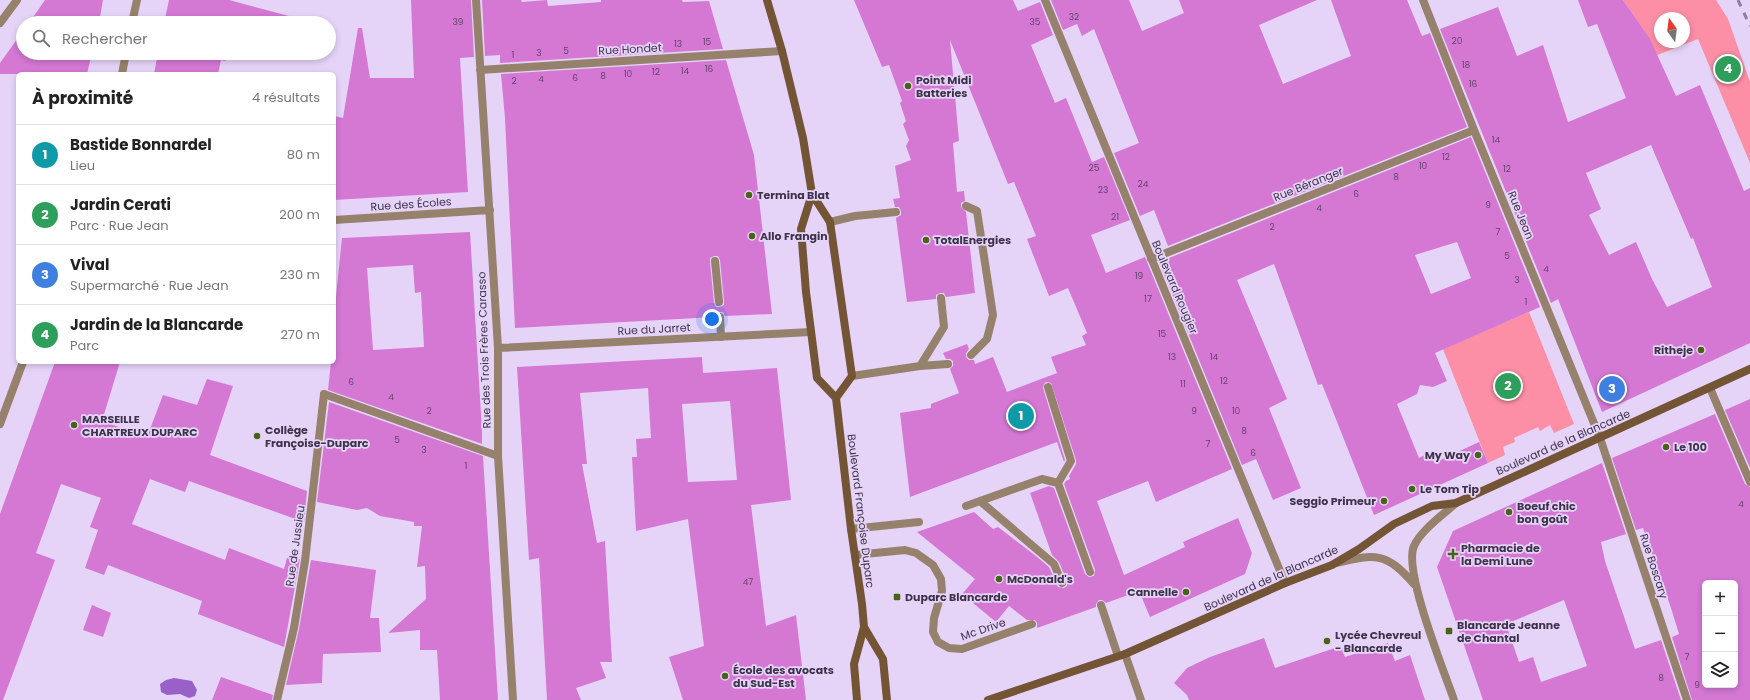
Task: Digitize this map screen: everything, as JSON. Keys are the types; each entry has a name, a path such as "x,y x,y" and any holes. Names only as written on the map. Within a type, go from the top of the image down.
{"main road":[{"path":"767,0 782,51 803,138 812,194 830,222 852,376 836,398 817,378 806,292 801,229 812,194"},
{"name":"Boulevard de la Blancarde","path":"988,700 1122,655 1285,583 1332,565 1359,549 1394,524 1432,506 1456,503 1750,369"},
{"name":"Boulevard Françoise Duparc","path":"836,398 864,627 854,664 857,700"},
{"name":"Boulevard Françoise Duparc","path":"864,627 883,659 887,700"}],"street":[{"path":"0,24 17,0"},
{"path":"134,16 137,0"},
{"name":"Rue des Trois Frères Carasso","path":"476,0 498,348 498,456 513,700"},
{"name":"Boulevard Rougier","path":"1045,0 1285,583"},
{"name":"Rue Jean","path":"1423,0 1474,130 1600,438"},
{"name":"Rue Hondet","path":"480,70 782,51"},
{"path":"122,72 125,60"},
{"name":"Rue Béranger","path":"1151,259 1474,130"},
{"path":"966,206 977,211 993,315 987,340 972,355"},
{"name":"Rue des Écoles","path":"336,220 490,210"},
{"path":"830,222 855,216 896,212"},
{"path":"715,261 719,302"},
{"path":"920,366 944,327 941,298"},
{"path":"720,317 721,337"},
{"name":"Rue du Jarret","path":"498,348 811,332"},
{"path":"0,424 22,364"},
{"path":"852,376 920,366 948,364"},
{"path":"1048,387 1071,461 1058,483"},
{"path":"1710,388 1750,482"},
{"name":"Rue de Jussieu","path":"277,700 294,628 305,561 324,394 498,456"},
{"name":"Rue Boscary","path":"1600,438 1687,700"},
{"path":"966,506 1042,479 1058,483"},
{"path":"1058,483 1090,572"},
{"path":"980,501 1054,564 1062,583"},
{"path":"1454,700 1415,585 1411,558 1414,546 1422,533 1456,503"},
{"path":"851,529 919,522"},
{"name":"Mc Drive","path":"855,555 905,550 916,553 933,565 941,579 942,591 934,618 934,632 938,642 949,648 962,649 1032,624"},
{"path":"1332,565 1359,558 1372,557 1388,561 1400,568 1415,585"},
{"path":"1101,605 1141,700"}],"shaded area":[{"path":"1623,0 1716,0 1728,19 1750,82 1750,163 1698,39 1690,42 1690,12 1654,12 1654,48 1675,48 1655,56 1645,32"},
{"path":"1529,312 1574,424 1554,433 1550,425 1540,431 1538,427 1514,438 1515,442 1503,447 1505,455 1488,463 1443,349"},
{"path":"174,678 192,681 197,690 195,696 189,698 180,694 167,695 161,692 160,684 166,680"}],"building":[{"path":"45,0 103,0 100,16 34,16"},
{"path":"169,0 229,0 289,16 166,16"},
{"path":"411,0 471,0 474,57 460,58 468,192 336,200 336,116 343,118 358,28 362,28 370,78 414,78"},
{"path":"482,0 521,0 522,2 547,0 548,6 601,2 601,0 682,0 683,2 709,1 723,49 500,63 500,55 485,56"},
{"path":"854,0 1013,0 1018,11 1040,2 1053,35 1031,45 1055,103 1066,98 1092,162 1104,157 1130,220 1091,235 1106,273 1145,257 1232,469 1156,502 1148,481 1097,501 1124,575 1185,547 1183,542 1238,518 1252,553 1245,574 1150,617 1139,591 1106,603 1099,600 1096,607 1037,628 1037,623 1035,620 1027,620 1009,606 996,622 962,594 975,579 917,532 974,512 993,529 998,527 1036,556 1049,567 1058,587 1064,588 1067,586 1067,581 1059,562 1052,555 1030,493 1049,486 1054,488 1085,574 1089,577 1094,576 1095,570 1064,484 1070,479 1069,476 1076,464 1076,460 1051,383 1046,382 1043,388 1065,460 1064,462 1057,442 910,497 900,413 931,408 931,404 959,393 950,369 953,366 953,361 946,359 943,353 967,344 969,349 966,353 966,357 969,360 974,360 975,364 993,357 1007,392 1057,373 1051,357 1086,345 1082,336 1087,333 1068,288 1049,296 1027,239 1036,236 1014,182 1008,184 950,40 959,141 953,143 957,192 964,191 965,201 961,203 961,207 966,212 975,293 946,297 944,293 940,293 936,295 936,299 907,302 896,218 901,215 901,211 899,207 895,207 893,199 900,198 895,166 911,160 906,146 909,140 903,124 906,121 900,103 902,101 889,65 882,67"},
{"path":"1051,0 1129,0 1142,31 1184,13 1179,0 1317,0 1259,25 1283,84 1351,56 1331,0 1407,0 1422,36 1430,33 1467,127 1168,246 1154,210 1140,216 1114,153 1139,143 1094,29 1082,36 1077,24 1063,30"},
{"path":"1578,0 1623,0 1650,39 1676,96 1700,85 1744,191 1750,188 1750,343 1602,412 1558,299 1551,303 1440,29 1498,7 1517,56 1543,45 1568,122 1626,98 1597,24 1588,27","holes":["1651,145 1691,239 1693,238 1712,287 1667,307 1652,279 1636,242 1609,255 1589,215 1601,209 1586,173"]},
{"path":"16,41 16,60 90,60 87,72 16,72 16,74 0,74 0,63"},
{"path":"157,60 221,60 218,72 154,72"},
{"path":"726,60 754,155 772,314 725,316 723,312 719,312 715,314 715,317 515,328 505,118 501,74","holes":["718,256 720,260 724,301 724,305 720,307 716,307 714,303 710,262 710,258"]},
{"path":"1471,137 1540,307 1435,353 1447,381 1433,387 1420,385 1417,394 1397,404 1419,458 1430,452 1434,463 1479,442 1488,463 1374,515 1322,384 1318,385 1274,264 1237,280 1287,399 1269,408 1301,488 1273,500 1256,459 1242,465 1159,262","holes":["1457,242 1471,278 1431,294 1415,255"]},
{"path":"470,232 482,444 328,390 331,364 336,364 336,296 342,238","holes":["413,265 415,293 421,292 424,347 373,350 367,268"]},
{"path":"702,357 703,373 777,368 791,500 751,505 766,626 796,615 806,700 683,700 669,657 704,646 688,519 636,531 632,457 637,457 636,439 651,438 648,388 580,393 587,464 582,464 597,543 605,541 612,662 600,662 606,678 576,688 581,700 547,700 539,558 529,560 517,367","holes":["730,401 737,480 688,482 682,404"]},
{"path":"54,364 119,364 102,421 147,437 163,395 197,405 207,379 233,386 210,455 307,491 304,522 189,481 185,492 150,479 132,524 225,560 229,548 284,569 287,558 300,559 284,647 198,614 202,601 108,565 104,575 85,568 98,530 90,527 101,498 61,484 36,553 55,560 3,700 0,700 0,514"},
{"path":"1750,399 1750,468 1725,410"},
{"path":"329,402 483,456 498,700 440,700 437,650 420,650 420,630 388,633 426,599 425,566 417,567 422,526 414,526 414,522 380,516 367,508 357,510 317,502"},
{"path":"1715,414 1745,484 1750,487 1750,700 1692,700 1672,637 1679,634 1671,608 1643,528 1636,530 1612,458"},
{"path":"1602,463 1626,534 1601,542 1605,561 1635,649 1661,640 1681,700 1483,700 1437,567 1453,531","holes":["1564,600 1587,666 1541,682 1533,657 1519,662 1506,624"]},
{"path":"311,560 376,570 370,618 379,618 381,652 323,654 322,683 286,685 299,629"},
{"path":"92,605 111,613 103,637 83,630"},
{"path":"1264,638 1275,668 1341,646 1345,657 1388,643 1395,661 1410,655 1425,700 1189,700 1187,695 1174,683 1187,668 1210,657"},
{"path":"221,677 273,695 272,700 212,700"}],"railway":[{"path":"1738,0 1750,26"}],"place":[{"name":"Jardin de la Blancarde","path":"1728,69"},
{"name":"Point Midi Batteries","path":"908,86"},
{"name":"Termina Blat","path":"749,195"},
{"name":"Allo Frangin","path":"752,236"},
{"name":"TotalEnergies","path":"926,240"},
{"name":"Ritheje","path":"1701,350"},
{"name":"Jardin Cerati","path":"1508,386"},
{"name":"Vival","path":"1612,389"},
{"name":"Bastide Bonnardel","path":"1021,416"},
{"name":"MARSEILLE CHARTREUX DUPARC","path":"74,425"},
{"name":"Collège Françoise-Duparc","path":"257,436"},
{"name":"Le 100","path":"1666,447"},
{"name":"My Way","path":"1478,455"},
{"name":"Le Tom Tip","path":"1412,489"},
{"name":"Seggio Primeur","path":"1384,501"},
{"name":"Boeuf chic bon goût","path":"1509,512"},
{"name":"Pharmacie de la Demi Lune","path":"1453,554"},
{"name":"McDonald's","path":"999,579"},
{"name":"Cannelle","path":"1186,592"},
{"name":"Duparc Blancarde","path":"897,597"},
{"name":"Blancarde Jeanne de Chantal","path":"1449,631"},
{"name":"Lycée Chevreul - Blancarde","path":"1327,641"},
{"name":"École des avocats du Sud-Est","path":"725,676"}]}
